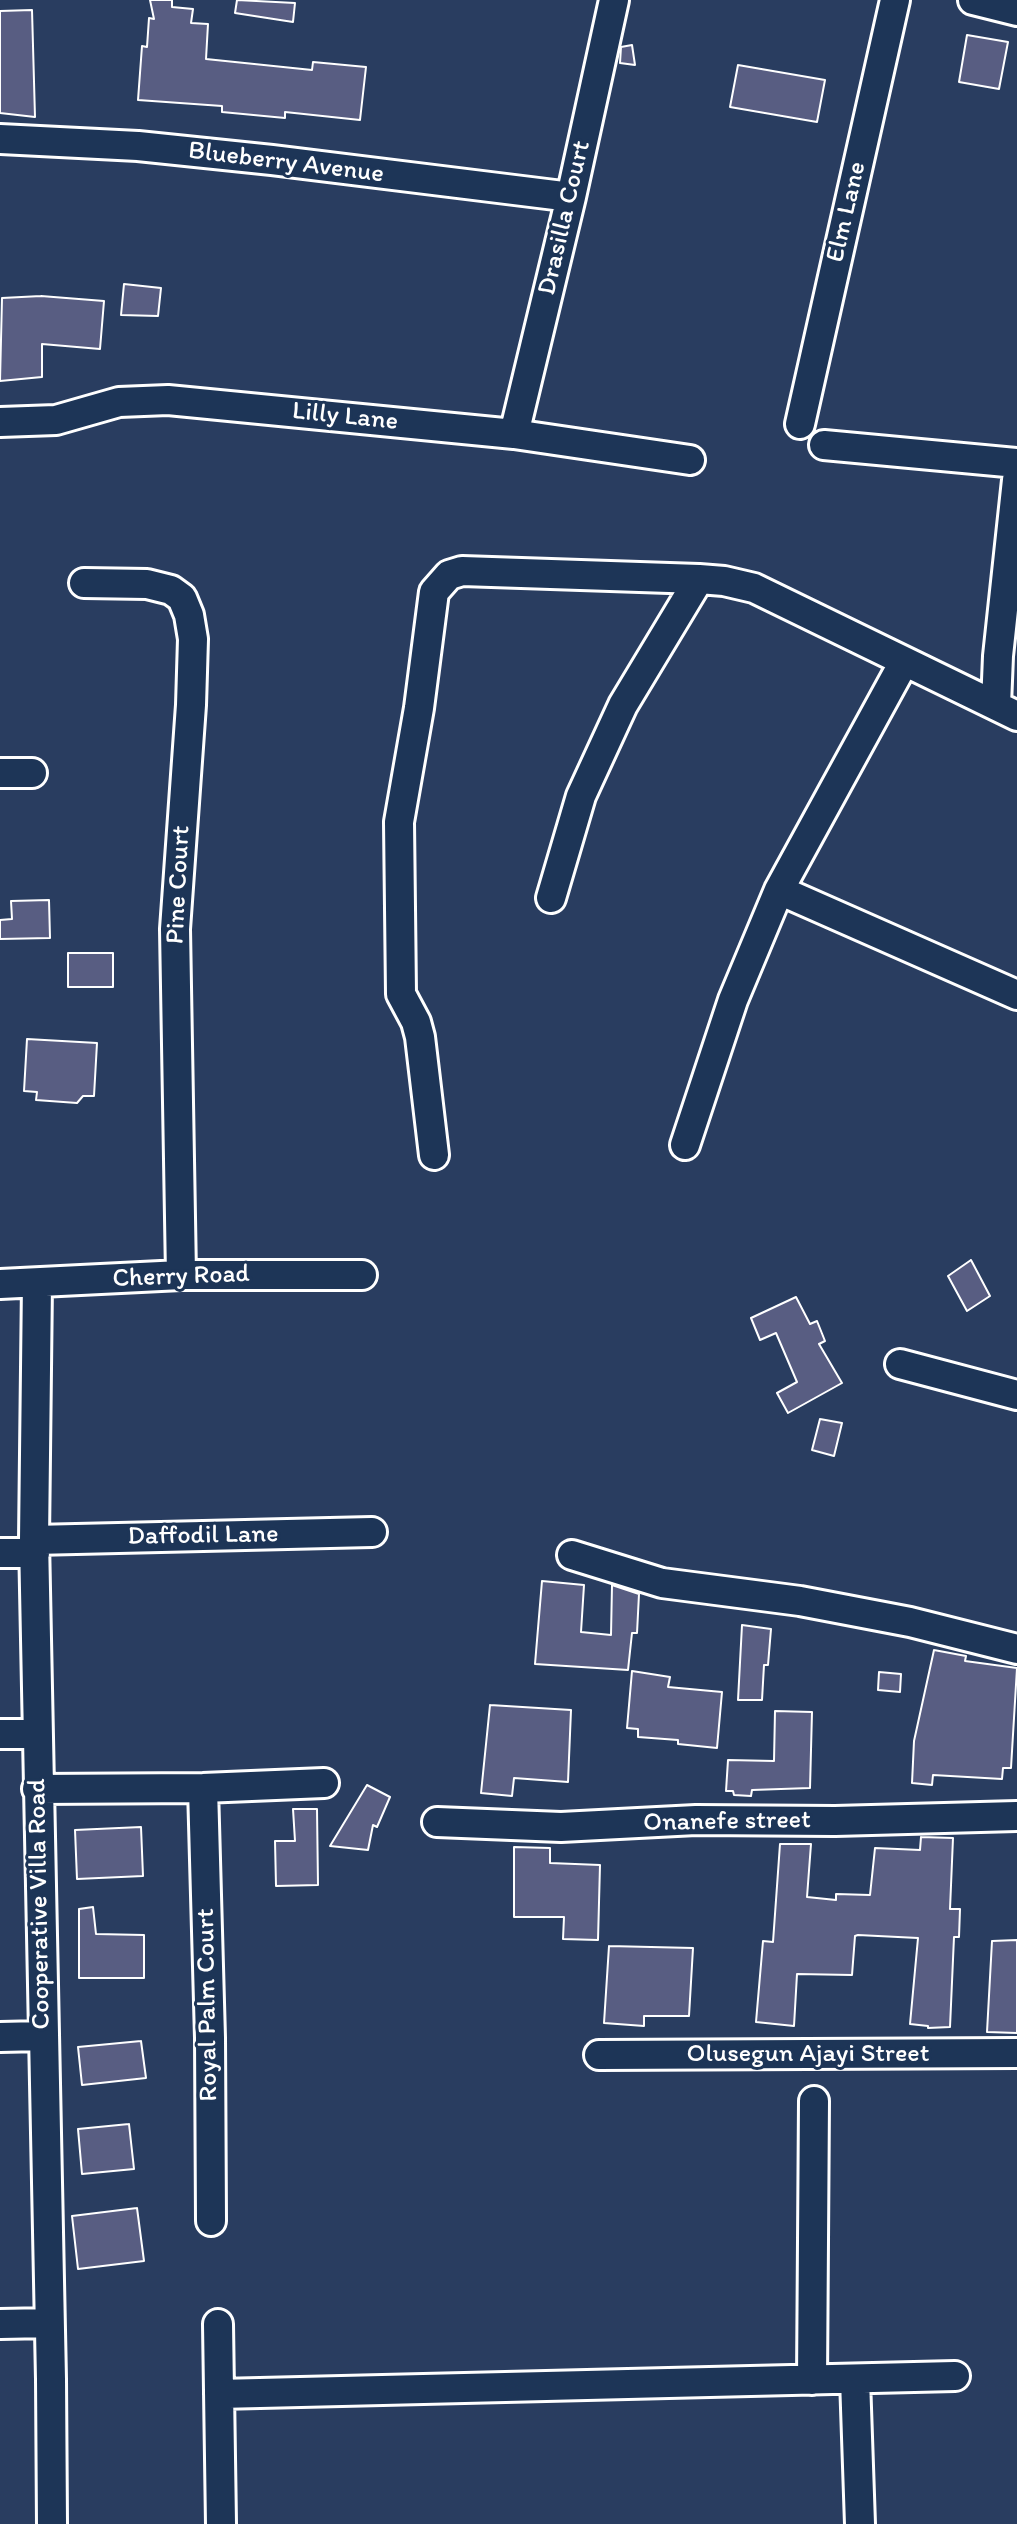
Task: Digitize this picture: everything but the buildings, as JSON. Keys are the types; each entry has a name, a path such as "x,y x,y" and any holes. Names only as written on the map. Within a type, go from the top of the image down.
{"street":[{"name":"Drasilla Court","path":"514,434 614,0"},
{"name":"Elm Lane","path":"800,424 895,0"},
{"path":"973,0 1017,11"},
{"name":"Blueberry Avenue","path":"0,139 153,147 571,197"},
{"name":"Lilly Lane","path":"0,422 56,420 119,402 168,400 514,434 690,460"},
{"path":"824,445 1017,463"},
{"path":"1006,711 998,656 1017,480"},
{"path":"434,1155 420,1037 416,1022 401,994 399,822 419,708 434,592 449,575 462,571 699,579 754,588 1006,711"},
{"path":"551,898 581,796 623,705 699,579"},
{"name":"Pine Court","path":"84,583 147,584 171,590 182,598 193,639 175,929 181,1275"},
{"path":"685,1145 733,1000 779,890 904,662"},
{"path":"0,773 32,773"},
{"path":"779,890 1017,995"},
{"name":"Cherry Road","path":"0,1284 181,1275 362,1275"},
{"name":"Cooperative Villa Road","path":"37,1283 34,1546 52,2524"},
{"path":"900,1364 1017,1395"},
{"name":"Daffodil Lane","path":"0,1553 34,1546 372,1532"},
{"path":"572,1555 662,1583 800,1601 910,1622 1017,1649"},
{"path":"0,1734 37,1734"},
{"path":"37,1789 203,1788 324,1783"},
{"name":"Royal Palm Court","path":"203,1788 211,2221"},
{"name":"Onanefe street","path":"437,1822 561,1827 696,1820 835,1821 1017,1816"},
{"path":"0,2037 42,2036"},
{"name":"Olusegun Ajayi Street","path":"599,2055 1017,2053"},
{"path":"812,2380 814,2101"},
{"path":"0,2324 49,2323"},
{"path":"218,2324 221,2524"},
{"path":"219,2394 955,2376"},
{"path":"855,2379 860,2524"}]}
